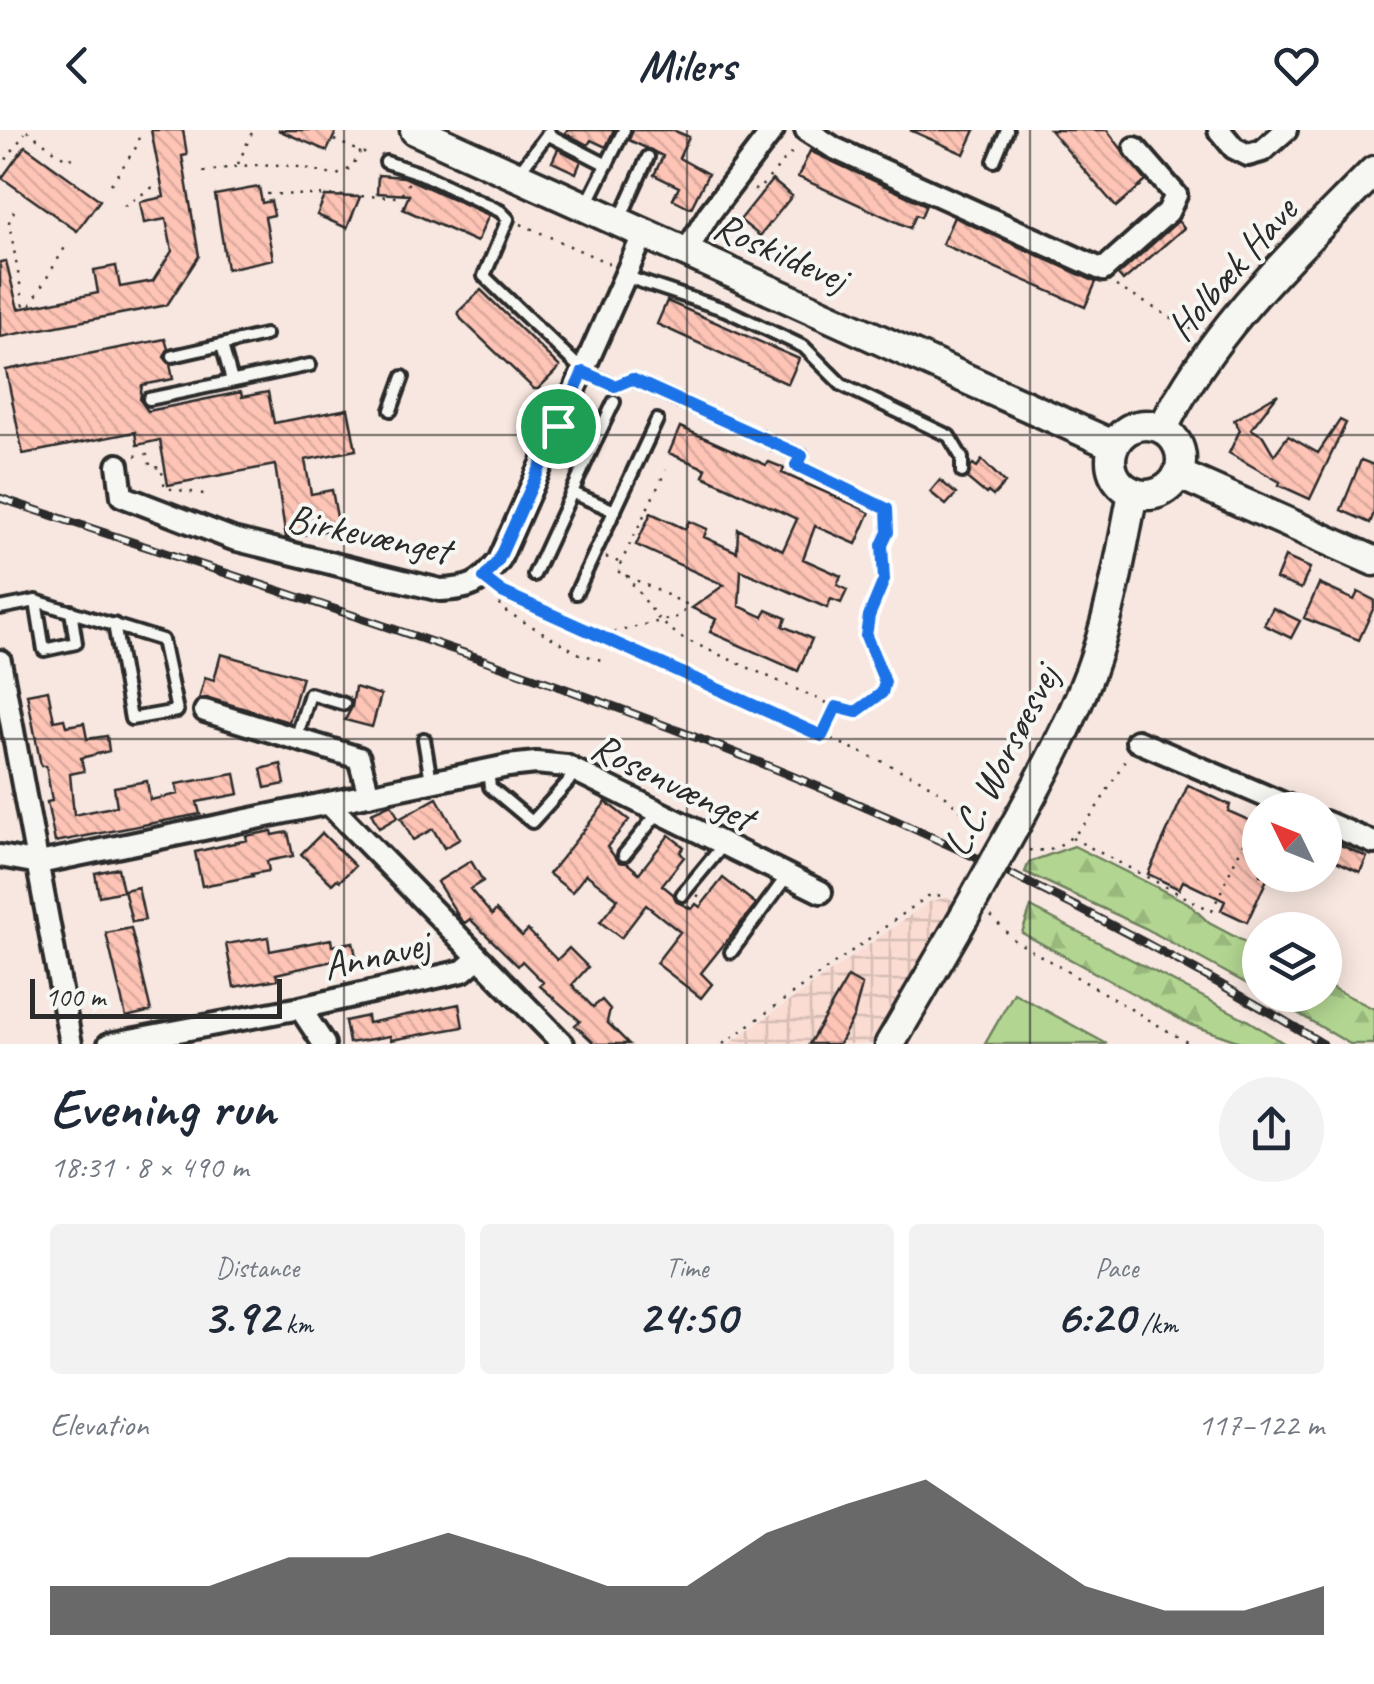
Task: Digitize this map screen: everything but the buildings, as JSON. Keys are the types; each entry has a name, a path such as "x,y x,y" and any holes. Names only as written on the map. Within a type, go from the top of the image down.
{"street":[{"name":"Roskildevej","path":"415,130 1114,444"},
{"path":"686,252 709,214 773,130"},
{"path":"1219,130 1234,148 1248,155 1262,151 1286,130"},
{"path":"809,132 834,148 1102,270 1168,212 1176,195 1134,148"},
{"name":"Holbæk Have","path":"1163,428 1212,344 1260,288 1374,171"},
{"name":"Birkevænget","path":"118,465 122,496 232,539 440,590 466,589 484,578 498,561 625,273 631,227"},
{"path":"1135,426 1163,428 1180,448 1178,474 1173,483 1154,494 1133,493 1123,488 1111,468 1114,444 1122,433 1135,426"},
{"path":"1178,474 1374,561"},
{"name":"L.C. Worsøesvej","path":"890,1044 1051,759 1090,671 1112,600 1133,493"},
{"path":"0,660 71,1044"},
{"path":"205,711 359,758 370,795"},
{"path":"1137,741 1256,792"},
{"name":"Rosenvænget","path":"0,856 40,862 536,763 566,766 821,892"},
{"path":"329,804 564,1044"},
{"path":"1342,829 1374,842"},
{"name":"Annavej","path":"109,1044 300,1008 463,970 478,958"},
{"path":"300,1008 324,1044"}],"lane":[{"path":"586,207 624,130"},
{"path":"994,161 1007,130"},
{"path":"516,176 549,132 607,165"},
{"path":"631,227 648,157"},
{"path":"386,162 500,211 508,219 484,276 583,372 615,386 632,379 802,456"},
{"path":"625,273 726,310 804,347 842,385 949,436 962,458 962,472"},
{"path":"173,356 265,335"},
{"path":"222,345 232,381"},
{"path":"148,398 310,365"},
{"path":"391,410 403,377"},
{"path":"534,574 614,402"},
{"path":"576,593 658,420"},
{"path":"558,426 596,442"},
{"path":"573,493 615,511"},
{"path":"0,608 36,601 114,624 162,640 178,711 132,720 114,624"},
{"path":"36,601 44,650 76,643 70,612"},
{"path":"296,738 310,694 344,704"},
{"path":"424,739 432,782"},
{"path":"488,770 490,787 532,822 574,770"},
{"path":"624,855 658,812"},
{"path":"682,895 724,844"},
{"path":"731,952 788,875"}],"path":[{"path":"0,168 27,130 66,159 74,158"},
{"path":"111,184 139,143 137,130"},
{"path":"237,166 253,130"},
{"path":"738,176 756,191 791,150 806,143 809,132"},
{"path":"334,140 386,162"},
{"path":"203,172 270,162 335,176 351,168 361,151"},
{"path":"267,194 400,198 414,172"},
{"path":"124,206 156,185"},
{"path":"14,210 9,222 24,306 30,306 67,244"},
{"path":"508,219 625,273"},
{"path":"1102,270 1112,283 1186,324 1212,344"},
{"path":"118,465 129,457 147,454 151,468 161,467 165,488 204,494"},
{"path":"626,575 660,621 682,638 836,707 856,712 882,693 885,682 866,636 869,616 884,580 882,545 889,519 887,509 796,465 802,456"},
{"path":"606,640 611,633 681,616 688,605 617,571 666,470"},
{"path":"484,578 502,592 606,640 916,776 946,796 976,826 1009,834 1033,852 1059,846 1080,830 1137,741"},
{"path":"502,592 500,608 580,654 605,661"},
{"path":"822,736 836,707"},
{"path":"1071,837 1212,910 1242,845"}],"shaded area":[{"path":"947,897 982,916 907,1044 729,1044 929,902"}],"green space":[{"path":"1074,846 1188,903 1209,923 1242,940 1242,981 1145,928 1025,872 1029,862"},
{"path":"1031,907 1247,1020 1285,1044 1246,1044 1191,1025 1022,933"},
{"path":"1014,993 1107,1044 985,1044"},
{"path":"1342,993 1374,1009 1374,1044 1350,1044 1296,1012 1342,1012"}],"railway":[{"path":"0,498 548,682 805,781 1106,922 1323,1044"}],"route":[{"path":"583,372 615,386 632,379 802,456 796,465 887,509 888,532 882,545 886,568 866,636 882,668 882,693 856,712 836,707 822,736 502,592 484,578 498,561 558,426 583,372"}]}
